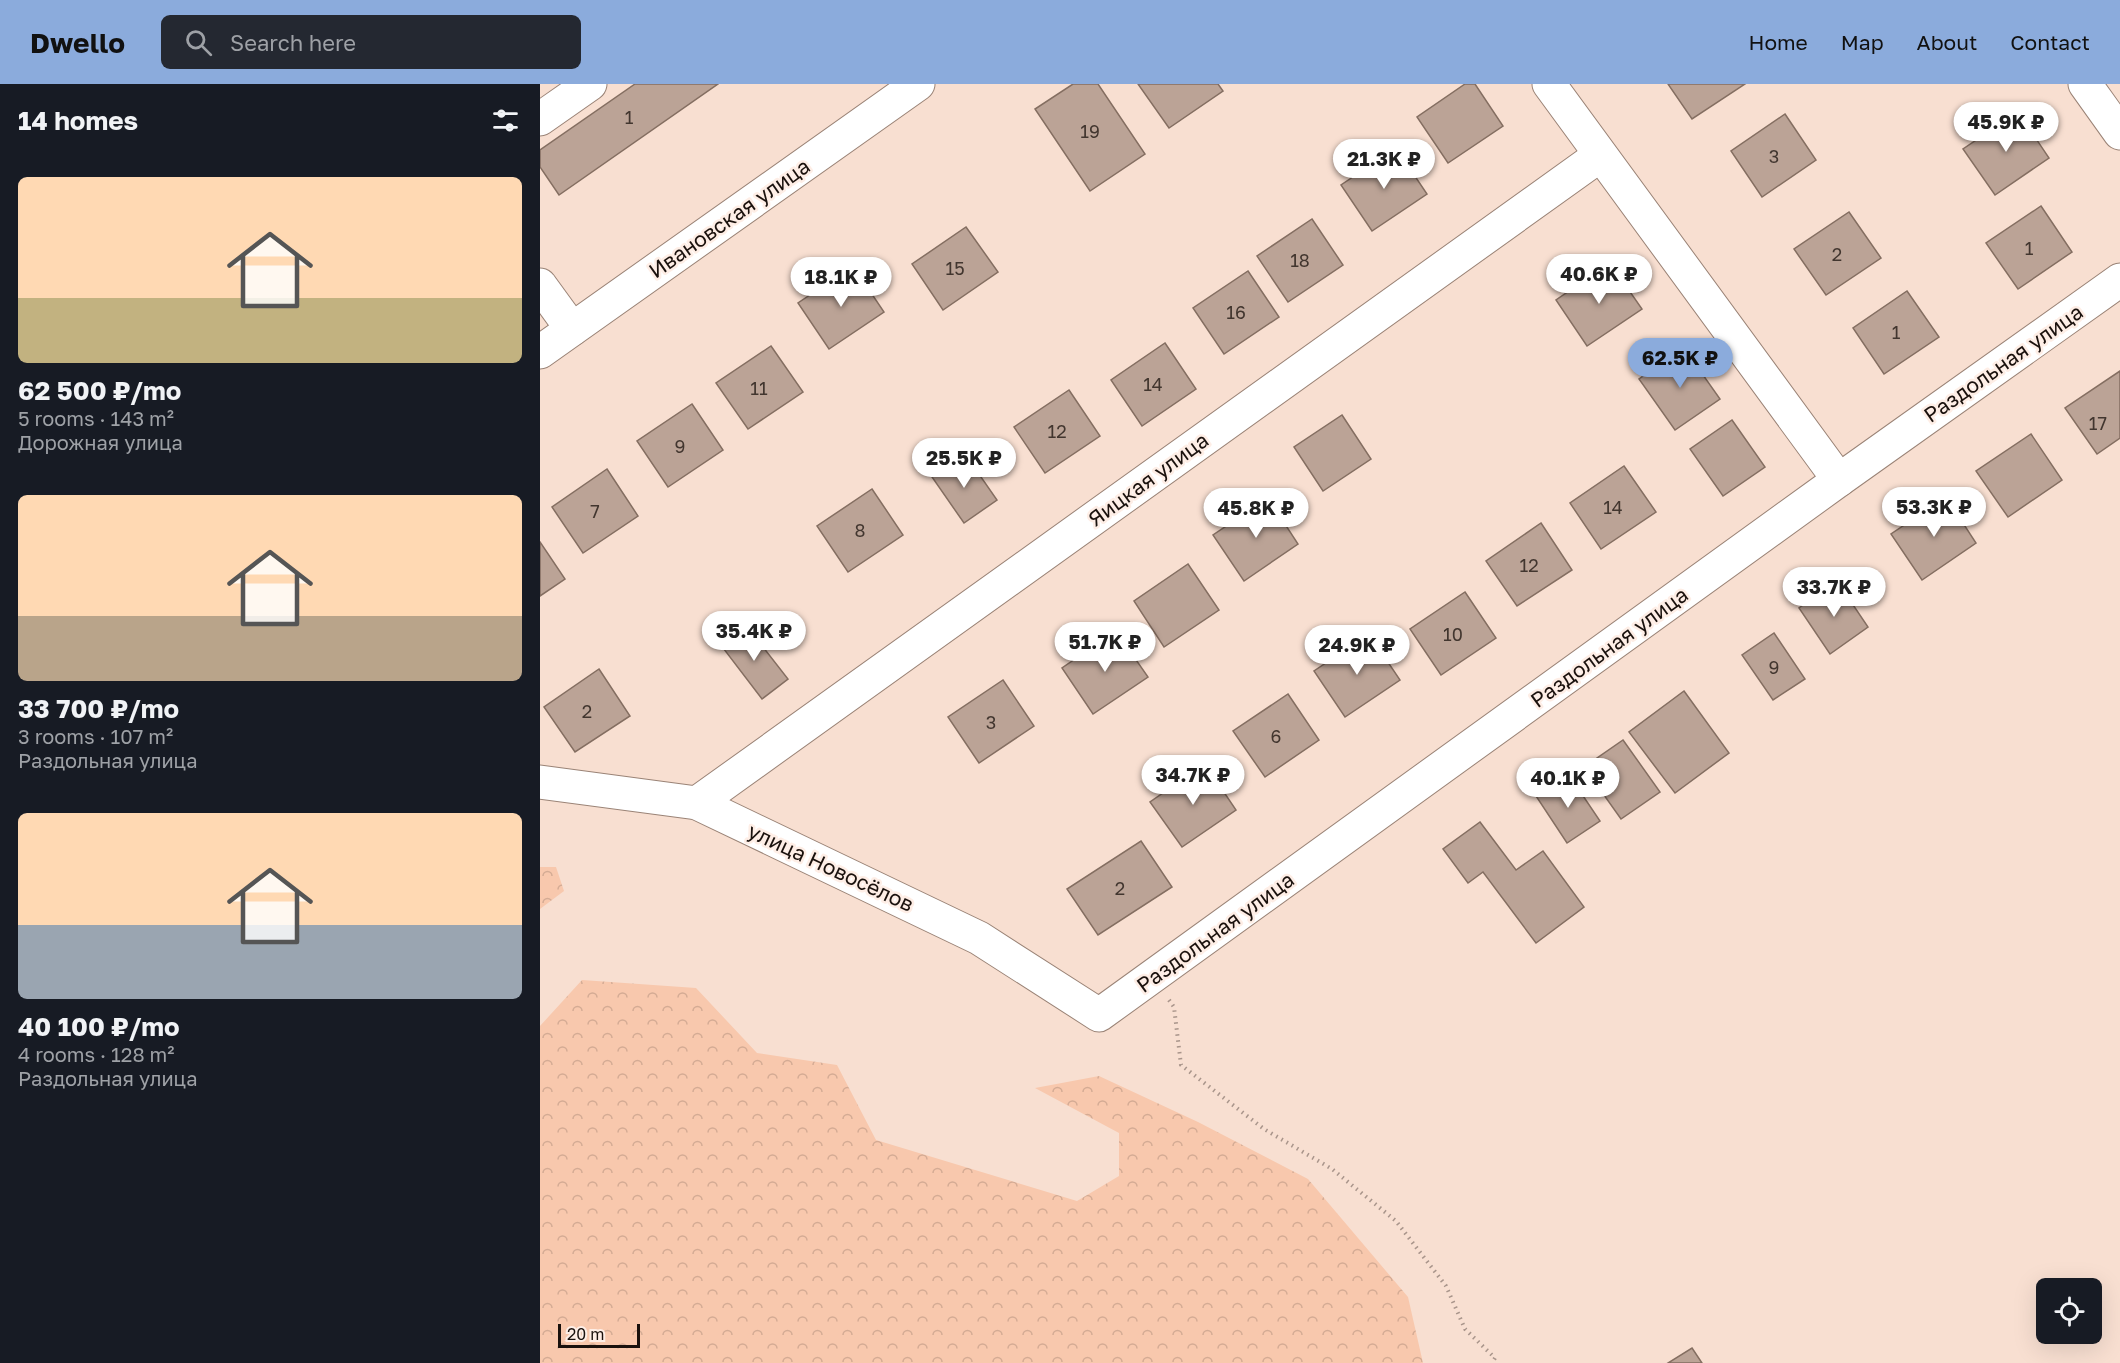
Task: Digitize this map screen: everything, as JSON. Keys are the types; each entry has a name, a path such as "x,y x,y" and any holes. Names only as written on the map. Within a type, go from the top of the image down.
{"street":[{"path":"540,119 590,84"},
{"name":"Ивановская улица","path":"540,352 918,84"},
{"path":"1549,84 1599,156 1839,480"},
{"path":"2085,84 2120,133"},
{"name":"Яицкая улица","path":"697,803 1599,156"},
{"name":"Раздольная улица","path":"1099,1016 1839,480 2120,280"},
{"path":"540,285 572,329"},
{"name":"улица Новосёлов","path":"540,782 697,803 979,938 1099,1016"}],"path":[{"path":"1153,978 1174,1008 1181,1065 1264,1129 1332,1169 1395,1221 1446,1286 1465,1329 1495,1358 1492,1363"}],"green space":[{"path":"540,867 556,867 564,891 540,909"},
{"path":"582,980 696,988 757,1053 837,1065 876,1140 1077,1201 1119,1176 1119,1133 1035,1088 1099,1076 1198,1122 1308,1179 1408,1297 1423,1363 540,1363 540,1026"}],"building":[{"path":"635,84 718,84 559,195 540,167 540,150"},
{"path":"1073,84 1098,84 1145,154 1090,191 1035,109"},
{"path":"1138,84 1218,84 1223,91 1169,128"},
{"path":"1465,84 1475,84 1503,126 1448,163 1417,117"},
{"path":"1668,84 1745,84 1692,119"},
{"path":"2018,112 2049,158 1995,195 1963,149"},
{"path":"1785,114 1816,160 1762,197 1731,151"},
{"path":"1396,148 1427,194 1372,231 1341,185"},
{"path":"2041,206 2072,252 2018,289 1986,243"},
{"path":"1849,212 1881,258 1826,295 1794,249"},
{"path":"1312,219 1343,265 1288,302 1257,256"},
{"path":"966,227 998,272 943,310 912,264"},
{"path":"1610,263 1642,309 1587,346 1556,300"},
{"path":"853,266 884,312 829,349 798,303"},
{"path":"1248,271 1279,317 1224,354 1193,308"},
{"path":"1907,291 1939,337 1884,374 1853,328"},
{"path":"1165,343 1196,389 1142,426 1111,380"},
{"path":"771,346 803,392 748,429 716,383"},
{"path":"1684,348 1720,399 1675,430 1639,379"},
{"path":"2120,371 2120,438 2097,454 2065,408"},
{"path":"1069,390 1100,436 1045,473 1014,427"},
{"path":"692,404 723,450 668,487 637,441"},
{"path":"1342,415 1371,459 1323,491 1294,447"},
{"path":"1732,420 1765,467 1723,496 1690,449"},
{"path":"2031,434 2062,480 2008,517 1976,471"},
{"path":"965,454 997,500 964,523 932,477"},
{"path":"1624,466 1656,512 1601,549 1570,503"},
{"path":"607,469 638,516 583,553 552,507"},
{"path":"872,489 903,535 848,572 817,526"},
{"path":"1946,497 1976,543 1922,580 1891,534"},
{"path":"1268,498 1298,544 1244,581 1213,535"},
{"path":"1541,523 1572,570 1517,606 1486,561"},
{"path":"540,542 565,579 540,596"},
{"path":"1188,564 1219,610 1164,647 1134,601"},
{"path":"1837,581 1868,627 1830,654 1799,608"},
{"path":"1465,592 1496,638 1441,675 1410,629"},
{"path":"745,624 788,679 762,699 720,644"},
{"path":"1116,631 1148,677 1093,714 1062,668"},
{"path":"1774,633 1805,679 1773,700 1742,655"},
{"path":"1369,634 1400,680 1345,717 1314,671"},
{"path":"599,669 630,716 575,752 544,707"},
{"path":"1003,680 1034,726 979,763 948,717"},
{"path":"1684,691 1729,753 1675,793 1629,732"},
{"path":"1288,694 1319,740 1265,777 1233,731"},
{"path":"1623,740 1660,792 1621,819 1584,767"},
{"path":"1205,764 1236,810 1182,847 1150,802"},
{"path":"1569,775 1600,821 1567,843 1536,796"},
{"path":"1480,822 1516,870 1543,851 1584,907 1536,943 1483,872 1468,883 1443,849"},
{"path":"1141,841 1172,887 1098,935 1067,889"},
{"path":"1692,1348 1702,1363 1668,1363"}]}
